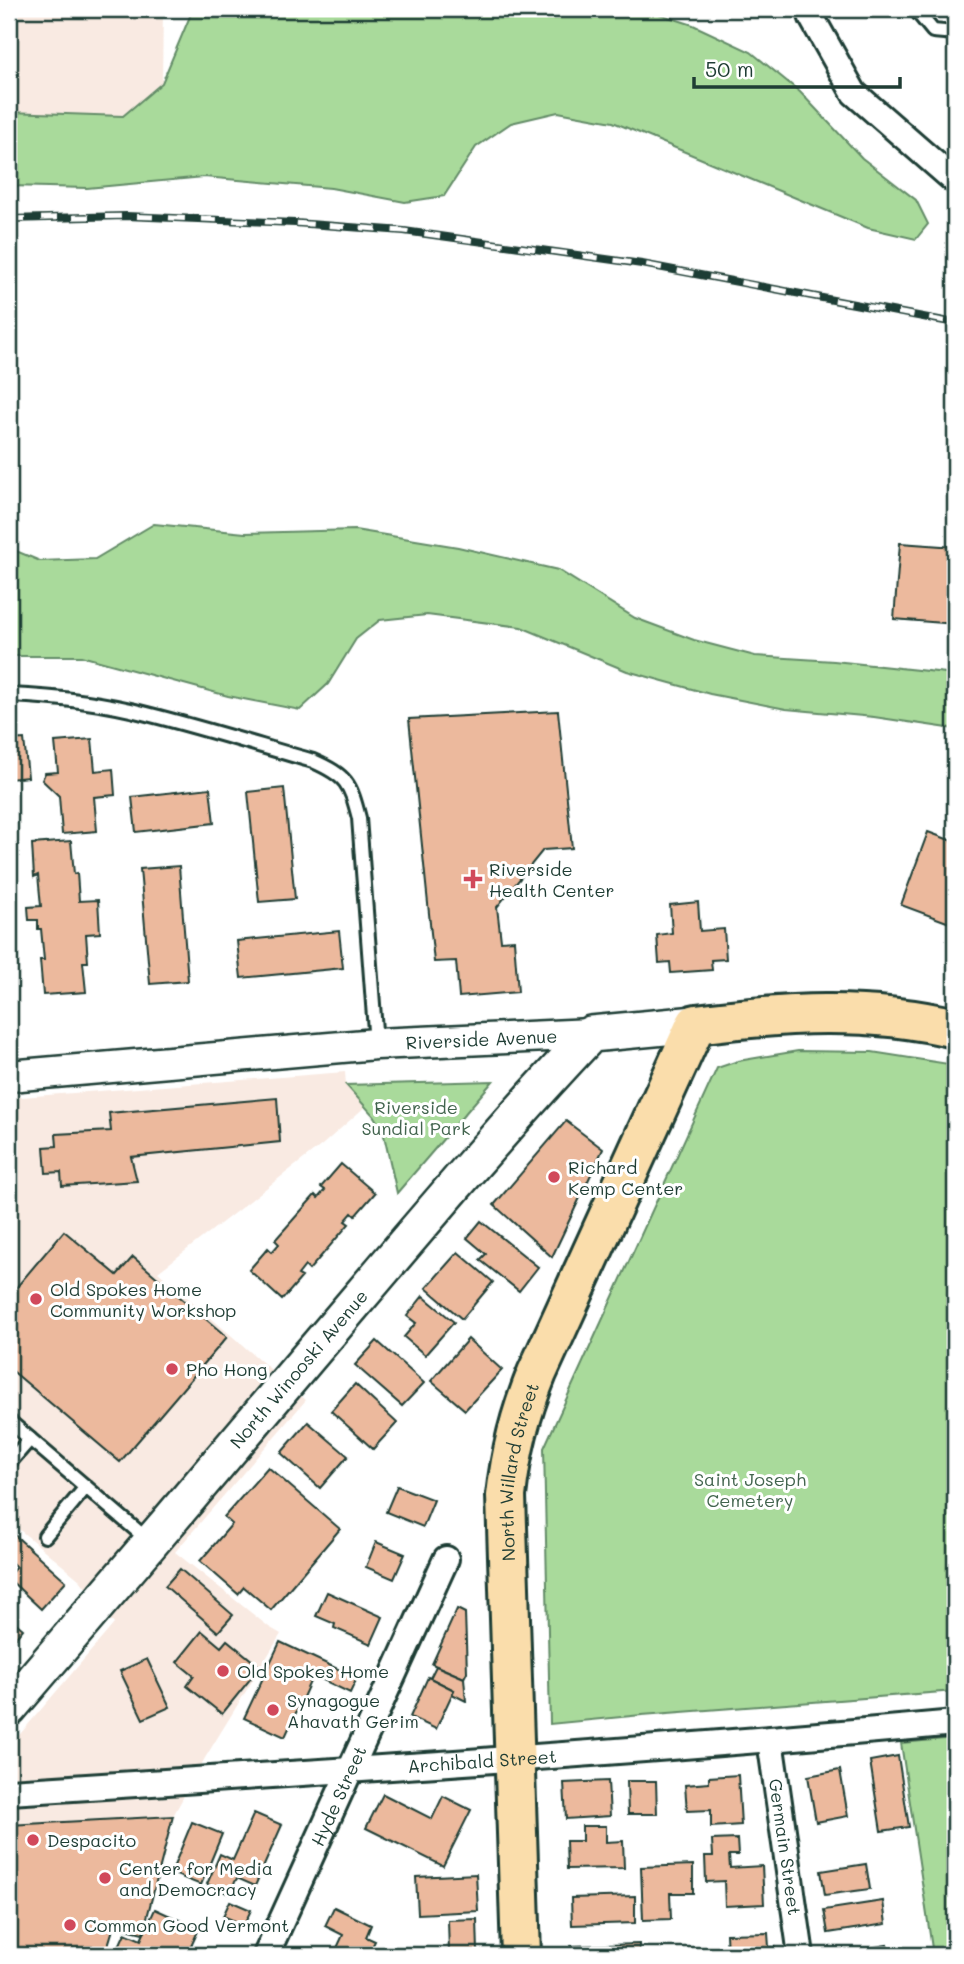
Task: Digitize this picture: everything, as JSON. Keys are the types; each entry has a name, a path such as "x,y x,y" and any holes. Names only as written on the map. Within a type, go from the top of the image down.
{"main road":[{"name":"Riverside Avenue","path":"591,1034 780,1015 833,1013 912,1019 955,1028"},
{"name":"North Willard Street","path":"520,1955 506,1496 513,1442 537,1373 696,1024"},
{"name":"North Winooski Avenue","path":"9,1708 400,1249 548,1079 591,1034"}],"street":[{"path":"809,9 854,93 955,181"},
{"name":"Riverside Avenue","path":"9,1076 376,1044 591,1034"},
{"name":"Hyde Street","path":"265,1955 446,1559"},
{"name":"Archibald Street","path":"9,1792 515,1760 955,1723"},
{"name":"Germain Street","path":"770,1740 801,1955"}],"lane":[{"path":"915,9 933,31 955,33"},
{"path":"9,695 91,703 145,713 313,761 343,777 352,793 359,818 376,1044"},
{"path":"9,1421 151,1543"},
{"path":"9,1463 30,1439"},
{"path":"45,1536 86,1487"}],"shaded area":[{"path":"9,9 163,9 162,84 123,116 9,112"},
{"path":"345,1072 346,1085 366,1106 322,1145 158,1272 306,1400 175,1552 281,1634 173,1816 143,1933 114,1926 105,1955 9,1955 9,1747 114,1624 80,1580 9,1521 9,1098"}],"green space":[{"path":"193,9 644,9 693,25 751,52 800,92 862,158 916,200 928,224 916,239 868,228 613,122 558,112 511,123 476,147 444,196 405,202 331,188 204,177 87,188 9,186 9,112 123,116 162,83"},
{"path":"154,524 245,533 355,530 458,547 558,570 635,618 694,640 755,656 834,661 955,674 955,729 874,717 786,709 710,694 627,671 521,627 427,615 380,620 356,639 328,684 300,710 228,696 81,656 9,656 9,548 40,561 95,559"},
{"name":"Saint Joseph Cemetery","path":"798,1051 872,1052 955,1065 955,1691 550,1724 544,1448 717,1068 738,1061"},
{"name":"Riverside Sundial Park","path":"493,1081 397,1193 383,1131 373,1115 346,1085"},
{"path":"955,1738 955,1955 933,1955 901,1743"}],"building":[{"path":"900,543 955,547 955,624 894,619"},
{"name":"Riverside Health Center","path":"558,711 572,848 543,850 497,907 501,941 514,940 518,992 459,997 456,961 434,962 409,719"},
{"path":"24,739 28,777 9,779 9,740"},
{"path":"92,739 95,771 113,769 115,795 94,797 97,831 62,834 59,796 42,780 45,773 58,772 55,742"},
{"path":"210,788 214,823 136,832 132,797"},
{"path":"284,788 295,899 259,902 248,792"},
{"path":"928,832 955,842 955,925 901,905"},
{"path":"71,841 79,901 98,900 100,933 86,934 88,962 83,962 86,992 43,995 41,929 38,929 38,920 29,920 28,907 41,906 38,875 34,877 32,844"},
{"path":"179,866 188,981 150,984 140,869"},
{"path":"698,902 700,931 724,929 726,959 711,960 712,970 671,973 670,962 659,963 657,935 672,933 670,905"},
{"path":"339,931 343,968 241,978 237,941"},
{"path":"277,1098 280,1142 131,1157 137,1181 62,1186 61,1172 46,1173 44,1147 57,1146 56,1134 111,1131 109,1113"},
{"name":"Richard Kemp Center","path":"566,1121 603,1149 552,1257 494,1205"},
{"path":"341,1164 375,1193 355,1216 352,1213 345,1221 349,1224 309,1270 305,1266 298,1275 302,1277 282,1300 249,1270 268,1248 272,1252 279,1244 275,1240 315,1195 318,1198 325,1190 321,1187"},
{"path":"481,1221 538,1267 519,1291 480,1260 486,1254 467,1238"},
{"path":"64,1231 117,1275 133,1257 227,1337 120,1462 9,1368 9,1296"},
{"path":"458,1252 493,1282 462,1319 426,1288"},
{"path":"423,1296 454,1322 425,1355 404,1337 416,1323 407,1316"},
{"path":"468,1339 502,1370 465,1410 431,1381"},
{"path":"377,1341 424,1383 402,1406 355,1365"},
{"path":"355,1384 397,1423 373,1449 331,1411"},
{"path":"308,1422 348,1456 320,1488 281,1453"},
{"path":"268,1467 340,1529 271,1610 244,1587 238,1594 200,1561 232,1524 224,1517"},
{"path":"397,1486 434,1500 423,1527 386,1512"},
{"path":"9,1530 66,1581 41,1609 9,1579 16,1567 9,1560"},
{"path":"376,1542 405,1554 394,1579 366,1567"},
{"path":"180,1569 233,1615 218,1632 165,1586"},
{"path":"327,1592 383,1617 371,1644 334,1628 335,1624 316,1616"},
{"path":"457,1609 465,1613 467,1672 464,1678 432,1664"},
{"path":"9,1617 23,1629 9,1646"},
{"name":"Old Spokes Home","path":"202,1631 221,1647 227,1640 260,1667 222,1714 187,1686 194,1676 177,1662"},
{"path":"280,1642 357,1678 350,1693 313,1675 285,1737 244,1718"},
{"path":"147,1659 170,1707 143,1719 120,1671"},
{"path":"436,1666 464,1678 466,1701 452,1694 454,1690 430,1678"},
{"path":"428,1677 454,1690 436,1729 410,1717"},
{"path":"898,1756 909,1827 881,1831 870,1761"},
{"path":"840,1770 848,1816 816,1822 808,1776"},
{"path":"738,1775 741,1825 711,1827 711,1810 687,1811 685,1785 709,1783 709,1777"},
{"path":"608,1781 610,1816 566,1819 564,1783"},
{"path":"627,1781 656,1781 657,1814 628,1814"},
{"path":"383,1794 432,1819 443,1796 471,1810 443,1866 366,1828"},
{"path":"254,1813 282,1825 255,1886 237,1878 229,1894 207,1884 220,1854 233,1860"},
{"path":"173,1816 143,1933 114,1926 105,1955 9,1955 9,1825"},
{"path":"192,1822 222,1834 201,1885 171,1873"},
{"path":"582,1826 606,1826 606,1842 623,1841 624,1868 567,1869 566,1841 582,1841"},
{"path":"737,1839 738,1855 729,1855 730,1868 762,1866 764,1904 725,1906 724,1881 706,1882 705,1856 713,1856 712,1840"},
{"path":"866,1864 870,1889 825,1895 821,1871"},
{"path":"693,1865 693,1893 670,1893 671,1919 643,1920 641,1867"},
{"path":"476,1874 478,1911 418,1914 416,1877"},
{"path":"635,1896 635,1923 572,1925 571,1898"},
{"path":"230,1901 251,1910 244,1925 223,1916"},
{"path":"883,1901 886,1924 828,1933 824,1910"},
{"path":"334,1907 371,1925 366,1937 375,1941 368,1955 352,1955 337,1948 343,1935 325,1926"},
{"path":"155,1909 199,1929 187,1955 115,1955 125,1933 141,1940"},
{"path":"477,1919 478,1952 449,1952 448,1920"},
{"path":"768,1933 769,1947 775,1947 775,1955 727,1955 726,1934"},
{"path":"639,1944 639,1955 571,1955 571,1946"},
{"path":"887,1945 889,1955 832,1955 832,1954"}],"railway":[{"path":"9,219 126,216 295,223 404,231 642,264 955,323"}],"place":[{"name":"Riverside Health Center","path":"473,879"},
{"name":"Richard Kemp Center","path":"554,1177"},
{"name":"Old Spokes Home Community Workshop","path":"36,1299"},
{"name":"Pho Hong","path":"172,1369"},
{"name":"Old Spokes Home","path":"223,1671"},
{"name":"Synagogue Ahavath Gerim","path":"273,1710"},
{"name":"Despacito","path":"33,1840"},
{"name":"Center for Media and Democracy","path":"105,1878"},
{"name":"Common Good Vermont","path":"70,1925"}]}
